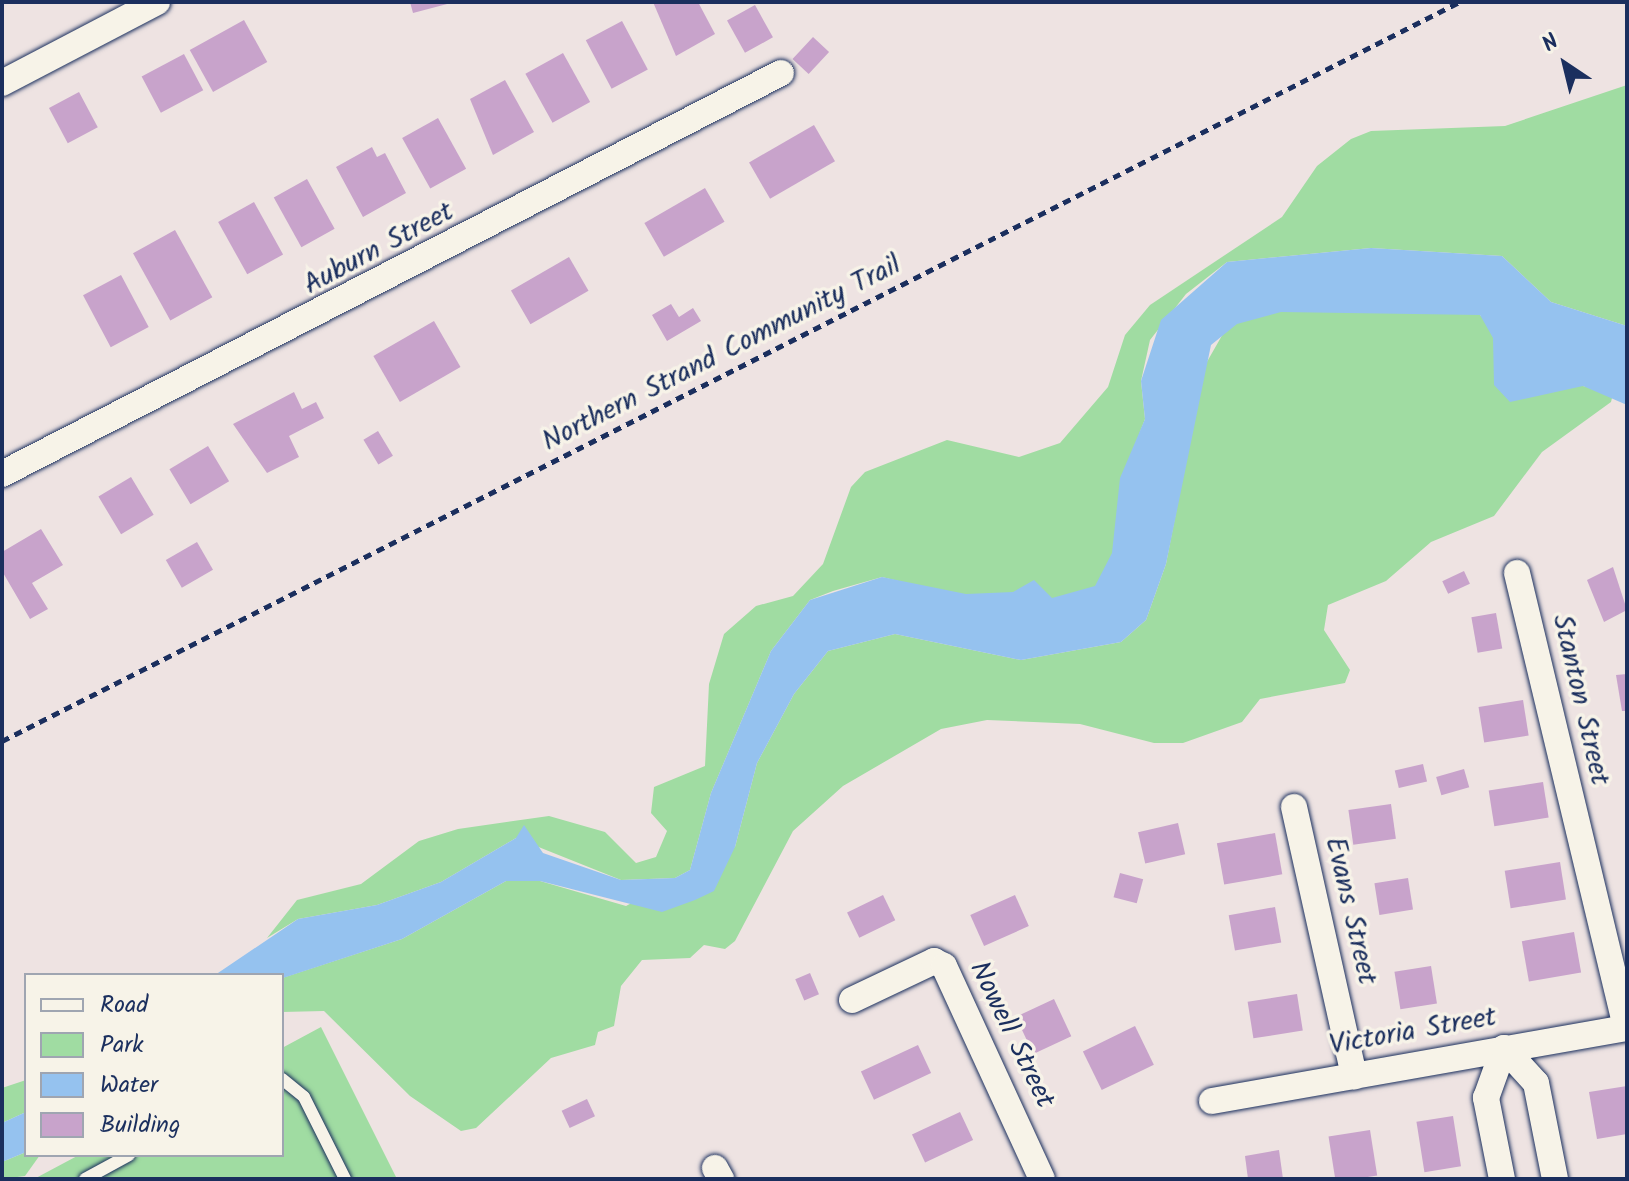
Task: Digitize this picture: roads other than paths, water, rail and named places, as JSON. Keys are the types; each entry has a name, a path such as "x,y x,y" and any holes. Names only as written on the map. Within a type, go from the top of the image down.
{"street":[{"path":"2,83 157,2"},
{"name":"Auburn Street","path":"2,474 781,73"},
{"name":"Stanton Street","path":"1517,573 1626,1028"},
{"name":"Evans Street","path":"1294,807 1354,1076"},
{"name":"Nowell Street","path":"852,1000 934,961 944,966 1042,1179"},
{"name":"Victoria Street","path":"1212,1101 1626,1028"},
{"path":"1502,1179 1486,1098 1504,1048 1536,1083 1555,1179"}],"lane":[{"path":"284,1081 304,1097 345,1179"},
{"path":"85,1179 125,1157"}],"water":[{"path":"1371,248 1502,256 1551,302 1627,326 1627,405 1583,386 1510,402 1494,385 1493,338 1480,315 1281,312 1237,324 1211,345 1166,564 1146,620 1121,642 1021,660 895,634 828,651 794,694 757,763 735,847 714,891 695,900 662,912 540,881 506,881 402,939 284,978 284,973 218,973 298,919 377,905 441,882 516,838 524,825 543,853 621,880 675,878 690,870 711,793 771,651 810,600 882,577 966,594 1013,592 1034,580 1052,598 1095,586 1112,553 1120,478 1145,419 1141,381 1161,320 1227,262"},
{"path":"24,1113 24,1153 2,1162 2,1123"}]}
